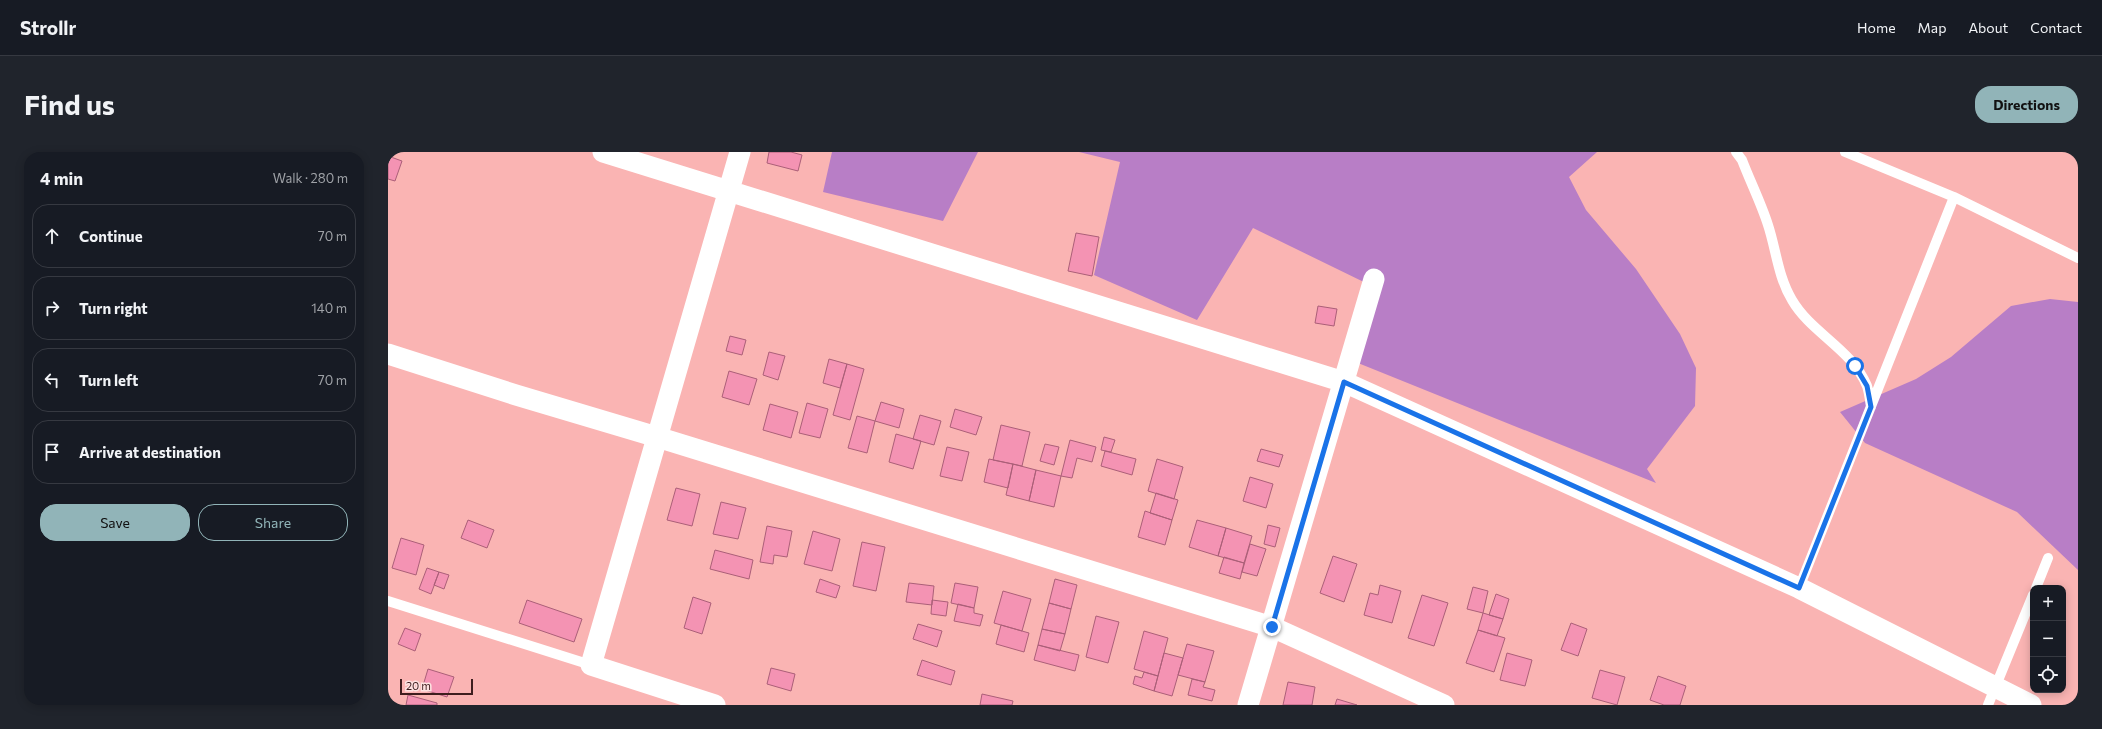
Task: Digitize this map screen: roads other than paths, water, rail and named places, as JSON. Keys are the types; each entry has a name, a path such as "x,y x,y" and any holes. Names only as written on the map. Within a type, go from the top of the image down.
{"street":[{"path":"603,152 1344,382 1799,588 1992,696 2031,705"},
{"path":"715,705 693,702 591,665 740,152"},
{"path":"1248,705 1374,279"},
{"path":"388,354 516,395 657,437 1272,627 1444,705"}],"lane":[{"path":"1736,152 1742,160 1768,224 1782,275 1791,299 1808,322 1837,347 1855,366 1867,386 1871,407"},
{"path":"1845,152 1954,197 2078,258"},
{"path":"1799,588 1954,197"},
{"path":"2037,585 2048,558"},
{"path":"388,601 591,665"},
{"path":"1992,696 2030,602"}]}
